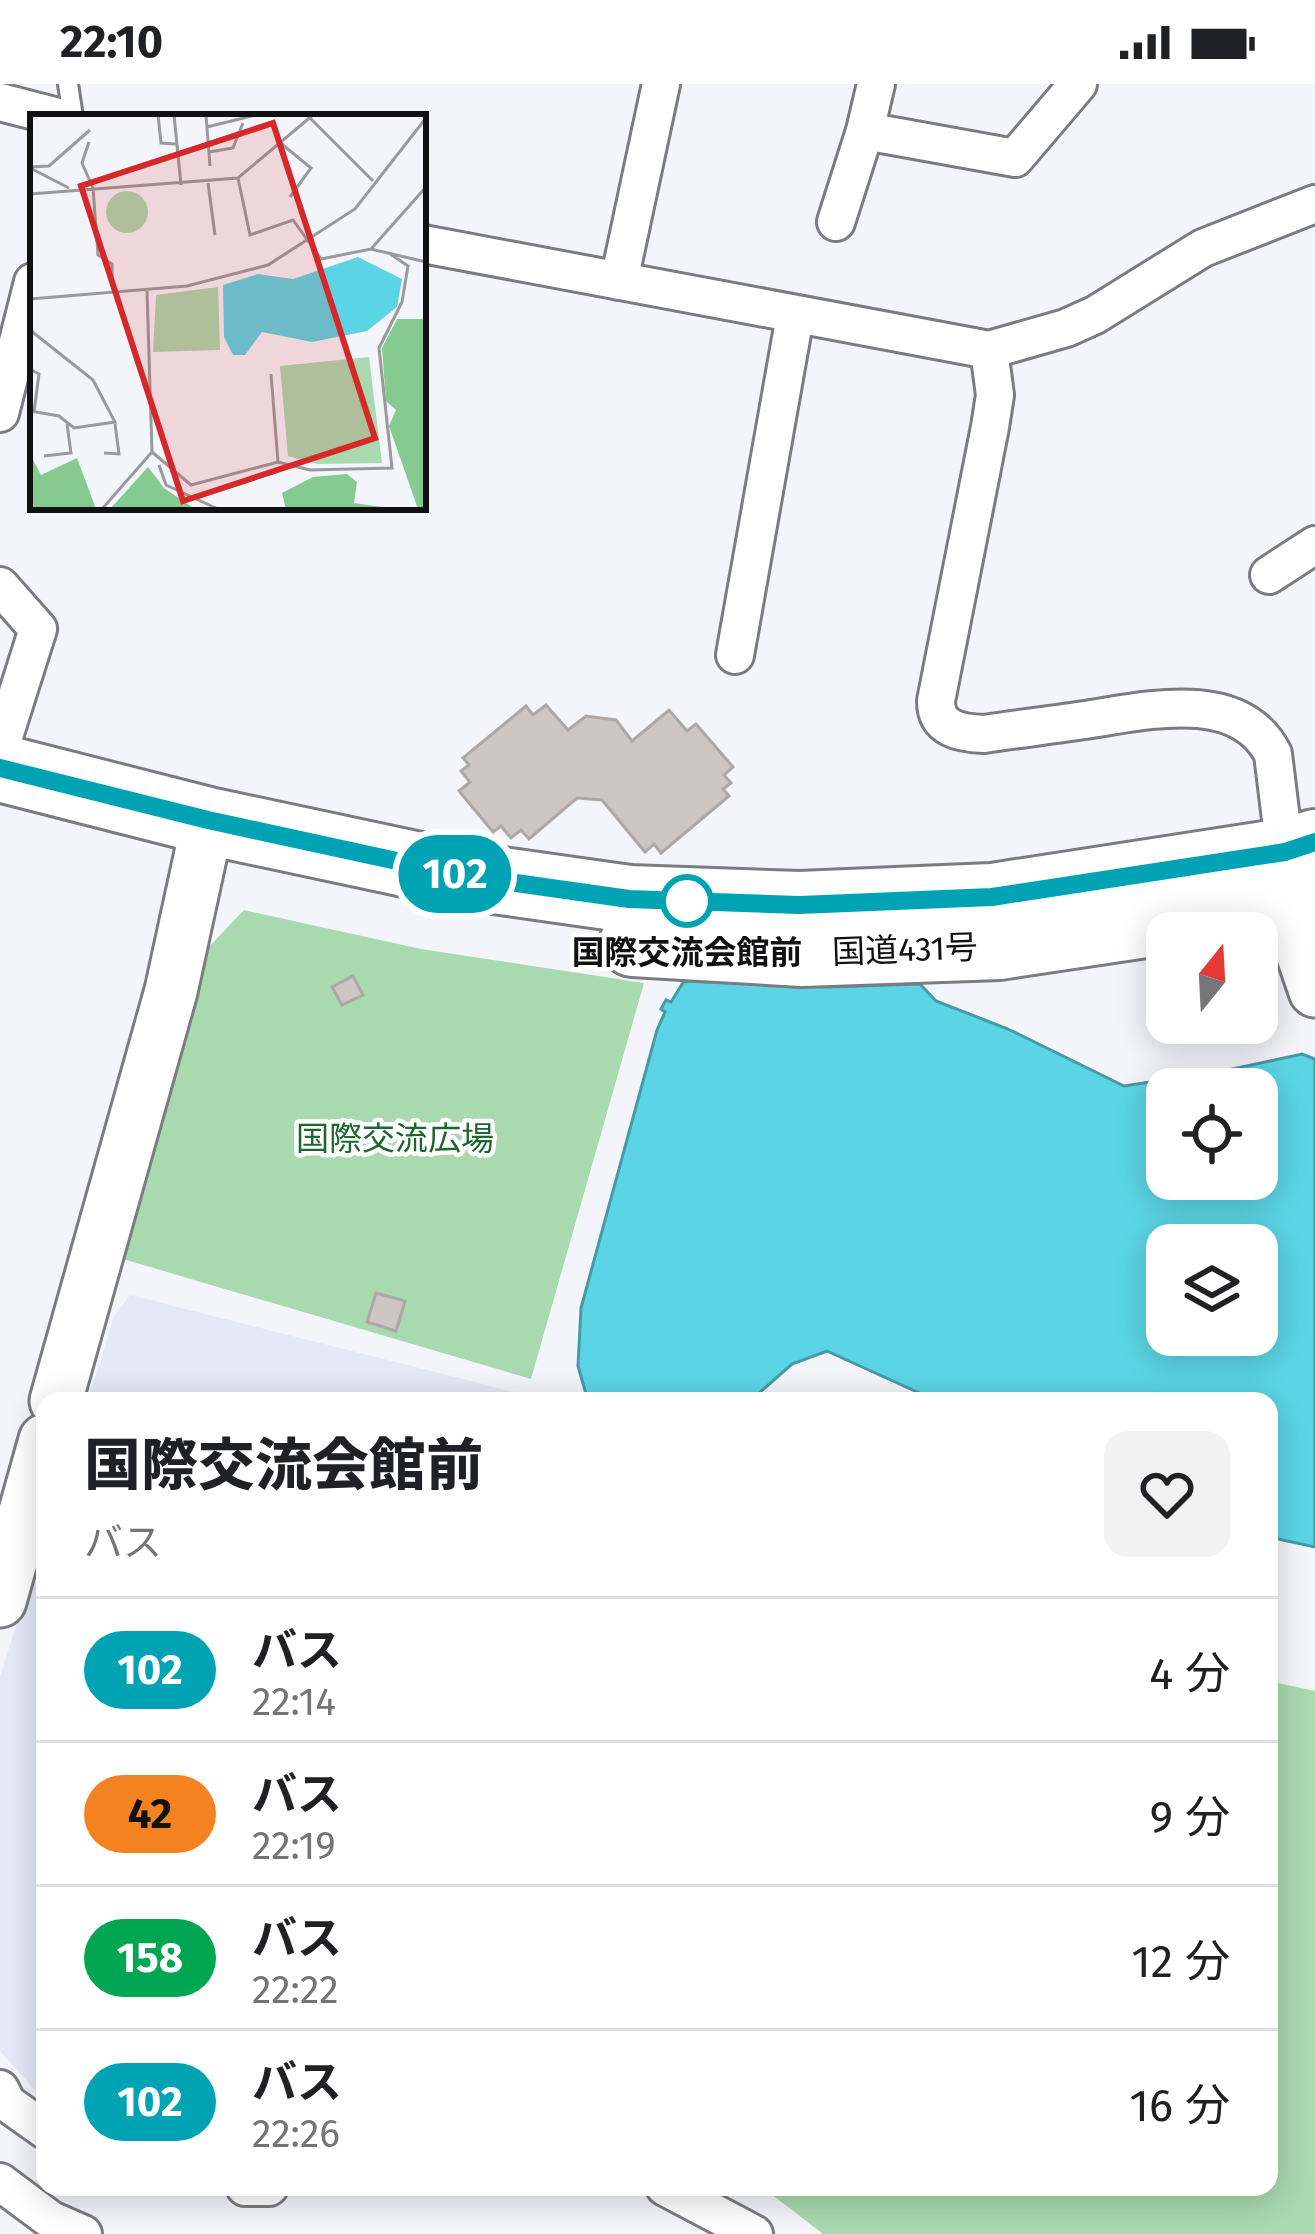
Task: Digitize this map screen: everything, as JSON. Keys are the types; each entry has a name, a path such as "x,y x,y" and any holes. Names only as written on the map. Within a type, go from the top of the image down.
{"highway":[{"name":"国道431号","path":"0,768 203,842"},
{"name":"国道431号","path":"0,814 629,899 779,904 992,897 1302,873"}],"street":[{"path":"619,281 662,84"},
{"path":"836,222 876,84"},
{"path":"865,130 1015,158 1078,84"},
{"path":"0,101 47,114"},
{"path":"426,245 989,350 1066,328 1203,248 1313,208"},
{"path":"0,412 30,294"},
{"path":"735,655 796,316"},
{"path":"989,350 995,395 936,713 945,725 961,733 984,734 1162,708 1221,713 1242,721 1265,740 1273,754 1302,873 1301,950 1315,991"},
{"path":"1269,575 1315,545"},
{"path":"0,586 38,629 0,749"},
{"path":"59,1392 171,991 203,842"},
{"path":"0,1601 36,1472"},
{"path":"0,2089 8,2103 36,2123"},
{"path":"0,2182 51,2219 83,2234"},
{"path":"683,2196 754,2234"}],"lane":[{"path":"68,84 73,114"}],"shaded area":[{"path":"130,1295 514,1392 91,1392 114,1316"},
{"path":"36,1565 36,2091 0,2051 0,1676"}],"green space":[{"name":"国際交流広場","path":"244,910 421,949 644,983 531,1379 116,1257 205,951"},
{"path":"1278,1683 1315,1691 1315,2234 823,2234 774,2196 1278,2196"}],"water":[{"path":"684,981 829,987 920,984 936,1001 1008,1029 1124,1086 1146,1083 1146,1200 1278,1200 1278,1068 1237,1068 1302,1054 1315,1059 1315,1547 1278,1539 1278,1392 917,1392 827,1351 792,1364 760,1392 585,1392 578,1366 581,1308 665,1012 661,1009"}],"building":[{"path":"546,705 568,730 586,716 616,720 632,741 669,710 687,731 696,724 733,767 724,775 731,783 723,789 729,796 661,853 654,844 645,852 602,800 577,798 529,839 521,830 511,838 501,826 493,832 459,791 470,782 461,771 469,765 463,758 526,706 533,715"},
{"path":"353,976 363,995 342,1005 332,987"},
{"path":"376,1293 405,1301 396,1331 367,1322"}],"bus line":[{"name":"102","path":"0,768 208,820 466,876 629,899 800,905 992,897 1285,852 1315,842"}],"place":[{"name":"国際交流会館前","path":"687,901"}]}
